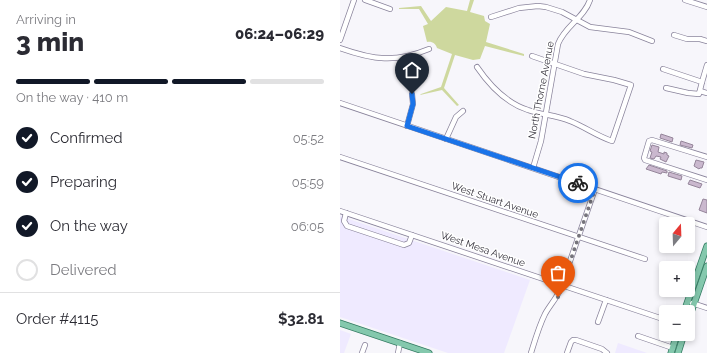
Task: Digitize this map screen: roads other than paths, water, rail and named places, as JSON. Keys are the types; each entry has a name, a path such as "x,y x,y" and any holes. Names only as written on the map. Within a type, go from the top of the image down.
{"main road":[{"path":"687,305 707,246"},
{"path":"694,304 707,266"},
{"path":"340,323 429,353"},
{"path":"672,351 675,341"},
{"path":"678,353 682,341"}],"street":[{"path":"340,40 354,0"},
{"path":"365,0 390,9"},
{"name":"North Thorne Avenue","path":"534,168 541,141 560,38 575,19 586,10 590,0"},
{"path":"685,0 696,2 707,7"},
{"path":"491,17 519,8 538,6 554,9 582,24 596,28 629,32 652,41"},
{"path":"674,35 687,39 707,41"},
{"path":"340,48 369,57 383,59 406,57 429,49"},
{"path":"477,67 491,86 507,99 528,110 570,121 612,141 632,85 584,74 532,56"},
{"path":"666,88 699,94 707,65"},
{"path":"663,69 702,82"},
{"path":"700,91 707,93"},
{"path":"407,126 413,104 412,94"},
{"path":"340,103 707,227"},
{"path":"446,139 456,117 463,111"},
{"path":"707,157 652,140 649,141 644,158 645,160 707,180"},
{"name":"West Stuart Avenue","path":"340,157 645,259"},
{"path":"531,353 543,318 555,301 562,285 595,189"},
{"name":"West Mesa Avenue","path":"340,211 659,318"},
{"path":"346,213 344,221 347,226 404,245 409,243 412,235"},
{"path":"598,322 606,300"},
{"path":"688,301 707,308"},
{"path":"638,336 672,351"},
{"path":"567,353 573,340 602,349 607,353"},
{"path":"398,353 400,343"},
{"path":"362,353 365,345"}]}
